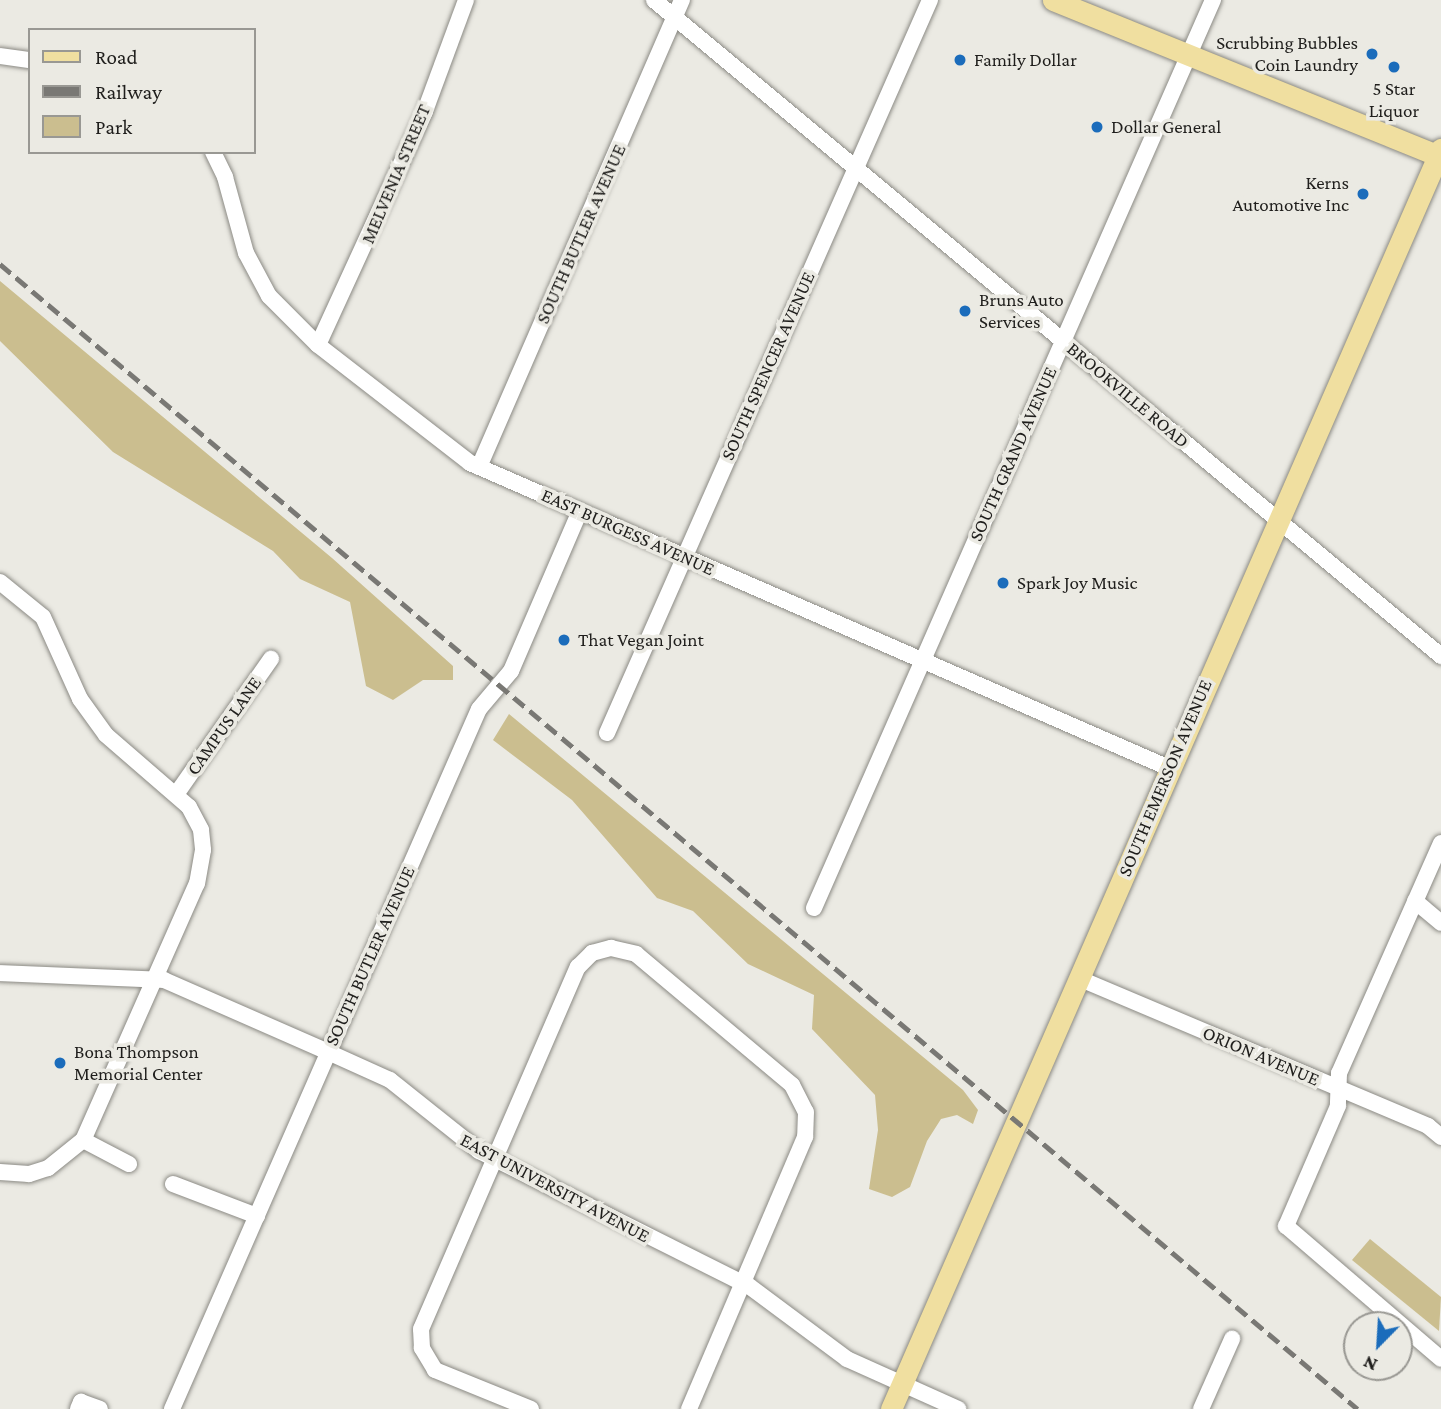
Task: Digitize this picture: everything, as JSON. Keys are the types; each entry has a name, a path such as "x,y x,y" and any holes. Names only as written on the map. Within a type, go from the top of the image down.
{"main road":[{"path":"1053,0 1440,154"},
{"name":"SOUTH EMERSON AVENUE","path":"891,1409 1169,768 1440,154"}],"street":[{"name":"MELVENIA STREET","path":"318,345 425,111 466,0"},
{"name":"BROOKVILLE ROAD","path":"654,0 1441,656"},
{"name":"SOUTH BUTLER AVENUE","path":"479,467 682,0"},
{"name":"SOUTH SPENCER AVENUE","path":"607,733 930,0"},
{"name":"SOUTH GRAND AVENUE","path":"814,908 1213,0"},
{"path":"0,56 28,60"},
{"name":"EAST BURGESS AVENUE","path":"214,154 255,276 282,311 318,345 479,467 1169,768"},
{"name":"SOUTH BUTLER AVENUE","path":"172,1409 479,709 511,671 580,511"},
{"path":"0,582 43,617 80,699 106,735 177,793 201,830 203,864 83,1140 48,1168 29,1174 0,1172"},
{"name":"CAMPUS LANE","path":"177,793 271,659"},
{"path":"1441,843 1339,1073 1338,1106 1286,1226 1441,1360"},
{"path":"1415,901 1441,923"},
{"path":"531,1409 446,1377 427,1360 421,1342 425,1317 578,967 605,948 636,954 792,1085 803,1100 805,1137 689,1409"},
{"name":"EAST UNIVERSITY AVENUE","path":"0,973 169,981 390,1080 454,1135 494,1159 743,1283 770,1299 839,1354 958,1409"},
{"name":"ORION AVENUE","path":"1078,978 1428,1126 1441,1137"},
{"path":"83,1140 130,1164"},
{"path":"173,1184 257,1216"},
{"path":"1201,1409 1232,1339"},
{"path":"79,1405 100,1409"}],"green space":[{"path":"0,281 332,558 453,666 453,680 423,680 393,700 366,686 350,602 300,579 273,551 113,452 0,341"},
{"path":"509,714 963,1090 978,1110 973,1124 957,1115 941,1119 927,1141 910,1187 892,1197 869,1189 878,1130 875,1095 812,1029 814,995 748,964 693,911 657,898 572,800 493,740"},
{"path":"1370,1239 1441,1297 1439,1331 1352,1260"}],"railway":[{"path":"0,264 1358,1409"}],"place":[{"name":"Scrubbing Bubbles Coin Laundry","path":"1372,54"},
{"name":"Family Dollar","path":"960,60"},
{"name":"5 Star Liquor","path":"1394,67"},
{"name":"Dollar General","path":"1097,127"},
{"name":"Kerns Automotive Inc","path":"1363,194"},
{"name":"Bruns Auto Services","path":"965,311"},
{"name":"Spark Joy Music","path":"1003,583"},
{"name":"That Vegan Joint","path":"564,640"},
{"name":"Bona Thompson Memorial Center","path":"60,1063"}]}
